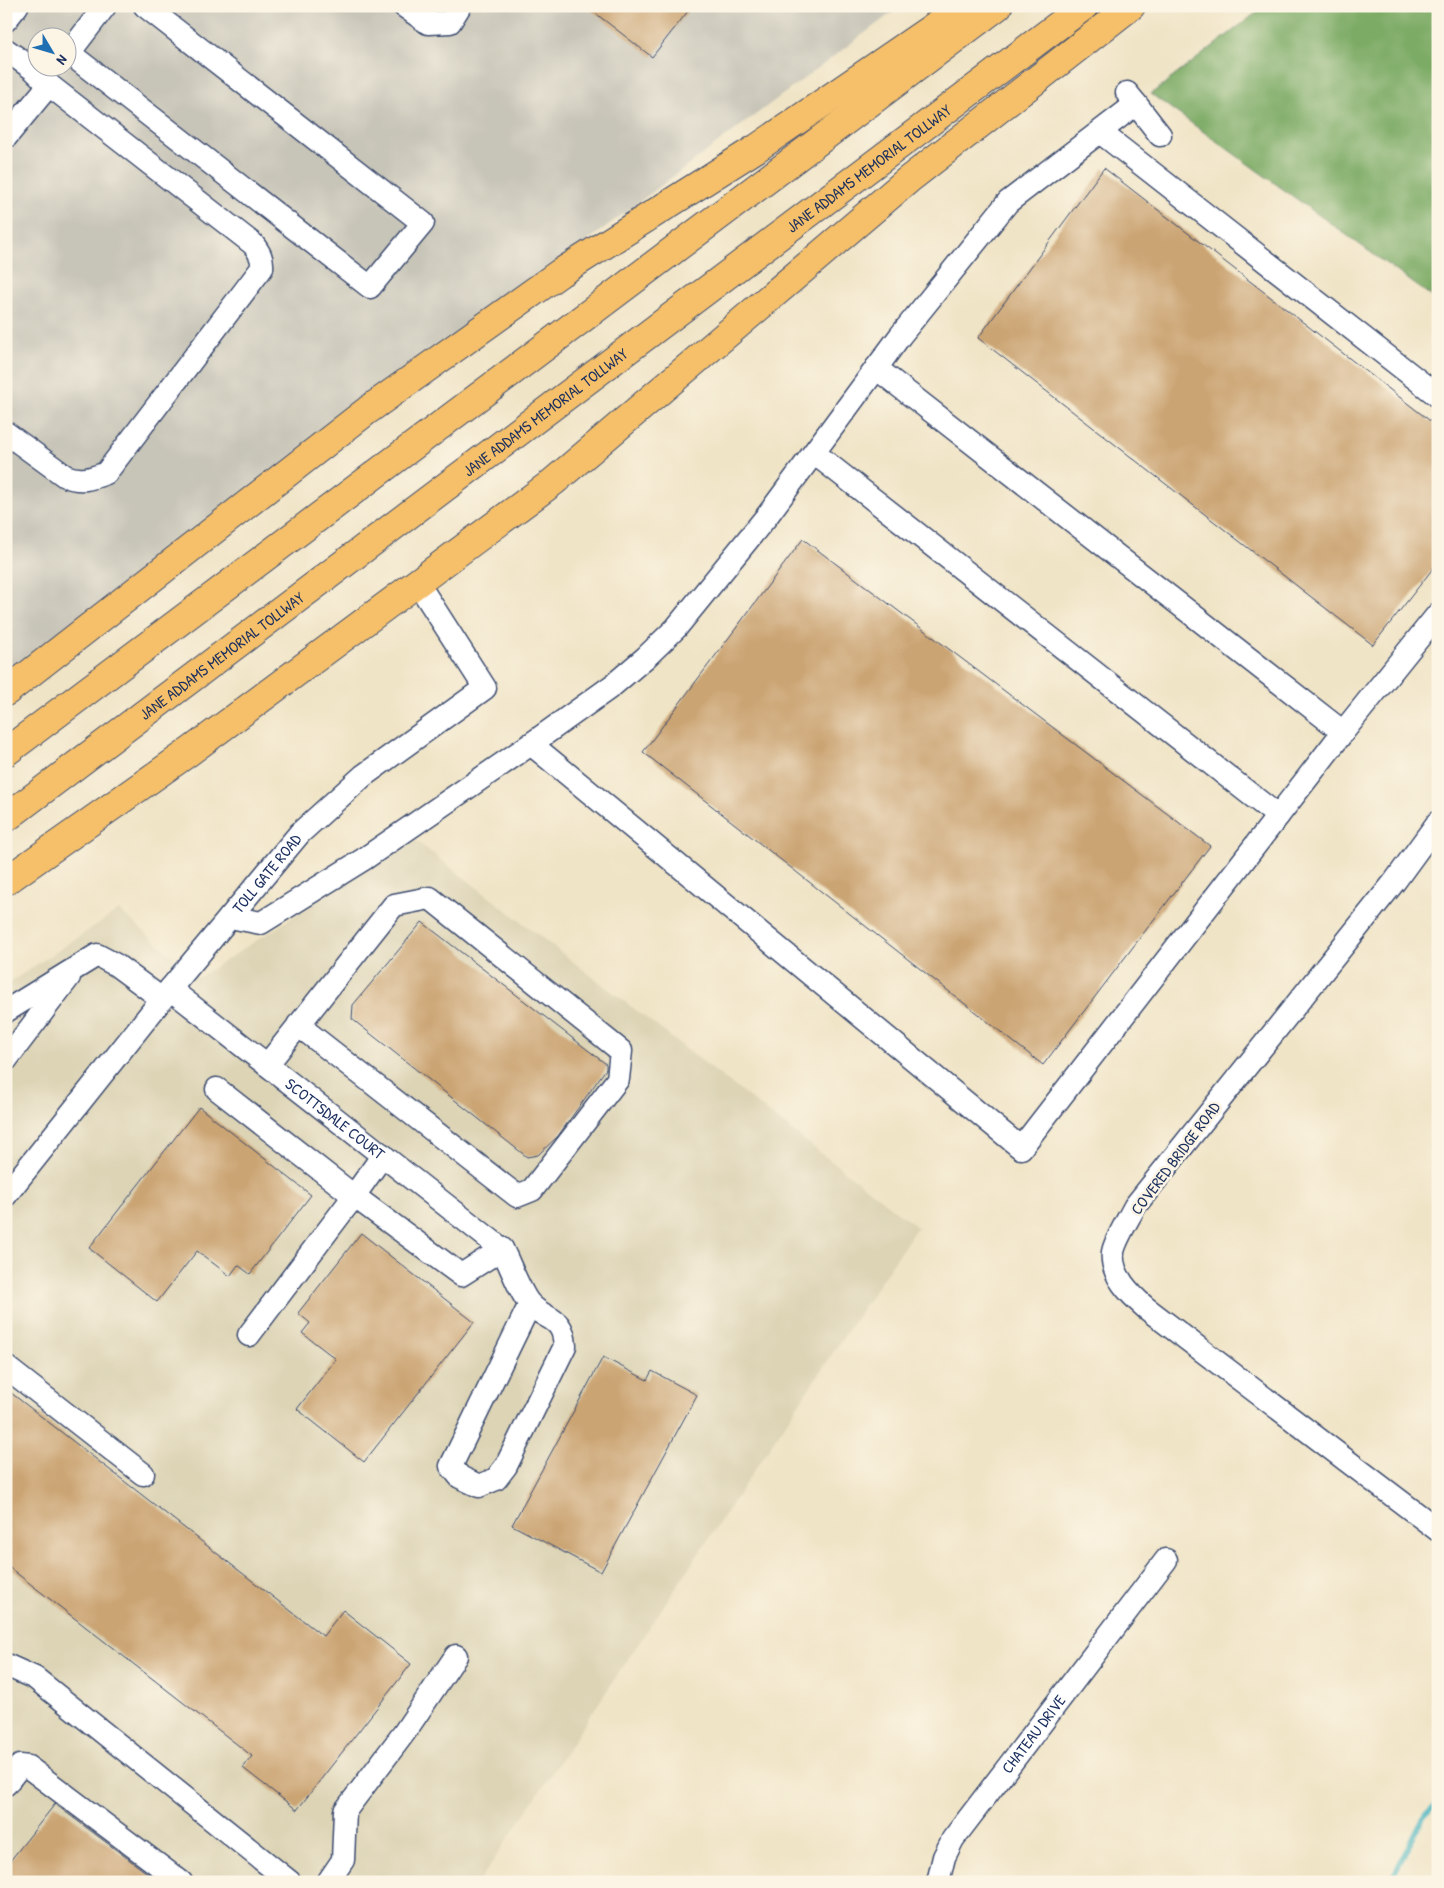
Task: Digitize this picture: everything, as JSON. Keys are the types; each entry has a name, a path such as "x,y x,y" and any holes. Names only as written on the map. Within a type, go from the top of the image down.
{"highway":[{"path":"6,692 368,410 560,273 757,148 964,6"},
{"path":"6,752 998,6"},
{"name":"JANE ADDAMS MEMORIAL TOLLWAY","path":"6,818 1084,6"},
{"path":"6,881 189,752 553,482 908,180 1131,6"}],"street":[{"path":"6,20 17,6"},
{"path":"105,6 69,53 370,287 423,223 145,6"},
{"path":"404,6 428,23 450,22 460,6"},
{"path":"6,50 33,69 49,85 253,244 260,253 262,262 262,268 106,473 91,479 76,481 65,476 6,433"},
{"path":"6,137 49,85"},
{"path":"230,917 261,923 364,859 612,686 676,628 767,516 876,368 1008,202 1100,132 1132,99 1160,135"},
{"path":"1100,132 1438,396"},
{"path":"876,368 1343,732"},
{"path":"814,453 1278,816"},
{"name":"TOLL GATE ROAD","path":"6,1195 166,994 300,834 363,776 485,688 417,582"},
{"path":"531,744 1021,1148 1343,732 1438,614"},
{"name":"COVERED BRIDGE ROAD","path":"1438,822 1395,881 1135,1206 1113,1252 1116,1273 1128,1292 1146,1308 1438,1530"},
{"path":"267,1065 298,1025 394,905 430,898 621,1051 618,1079 532,1190 518,1196 298,1025"},
{"name":"SCOTTSDALE COURT","path":"78,966 96,954 166,994 267,1065 502,1248"},
{"path":"6,1011 78,966"},
{"path":"6,1060 78,966"},
{"path":"217,1089 354,1196 461,1275 502,1248 530,1304 558,1322 564,1334 565,1346 506,1466 496,1479 479,1486 460,1477 451,1466 530,1304"},
{"path":"249,1335 383,1155"},
{"path":"6,1367 143,1474"},
{"name":"CHATEAU DRIVE","path":"938,1882 944,1857 953,1839 1166,1560"},
{"path":"328,1882 343,1860 345,1811 404,1733 456,1656"},
{"path":"6,1665 35,1678 290,1882"},
{"path":"6,1784 20,1766 28,1767 181,1882"}],"shaded area":[{"path":"6,6 901,6 6,676"},
{"path":"414,839 917,1227 479,1882 6,1882 6,985 119,910 198,978"}],"green space":[{"path":"1265,6 1438,6 1438,301 1151,94"}],"building":[{"path":"586,6 692,6 652,57"},
{"path":"1104,168 1438,427 1438,562 1373,645 978,338"},
{"path":"803,539 1210,846 1043,1065 643,752"},
{"path":"422,922 606,1064 606,1069 558,1136 538,1155 527,1157 352,1019 353,1005"},
{"path":"199,1107 311,1195 250,1274 238,1265 230,1276 197,1251 157,1302 89,1248"},
{"path":"361,1233 474,1322 364,1462 297,1409 336,1359 302,1333 310,1323 298,1313"},
{"path":"603,1357 647,1380 652,1371 697,1395 601,1572 512,1525"},
{"path":"6,1389 323,1636 343,1610 411,1664 297,1810 243,1768 252,1756 6,1565"},
{"path":"55,1804 159,1882 6,1882 6,1866"}],"waterway":[{"path":"1394,1882 1394,1874 1424,1816 1438,1802"}]}
